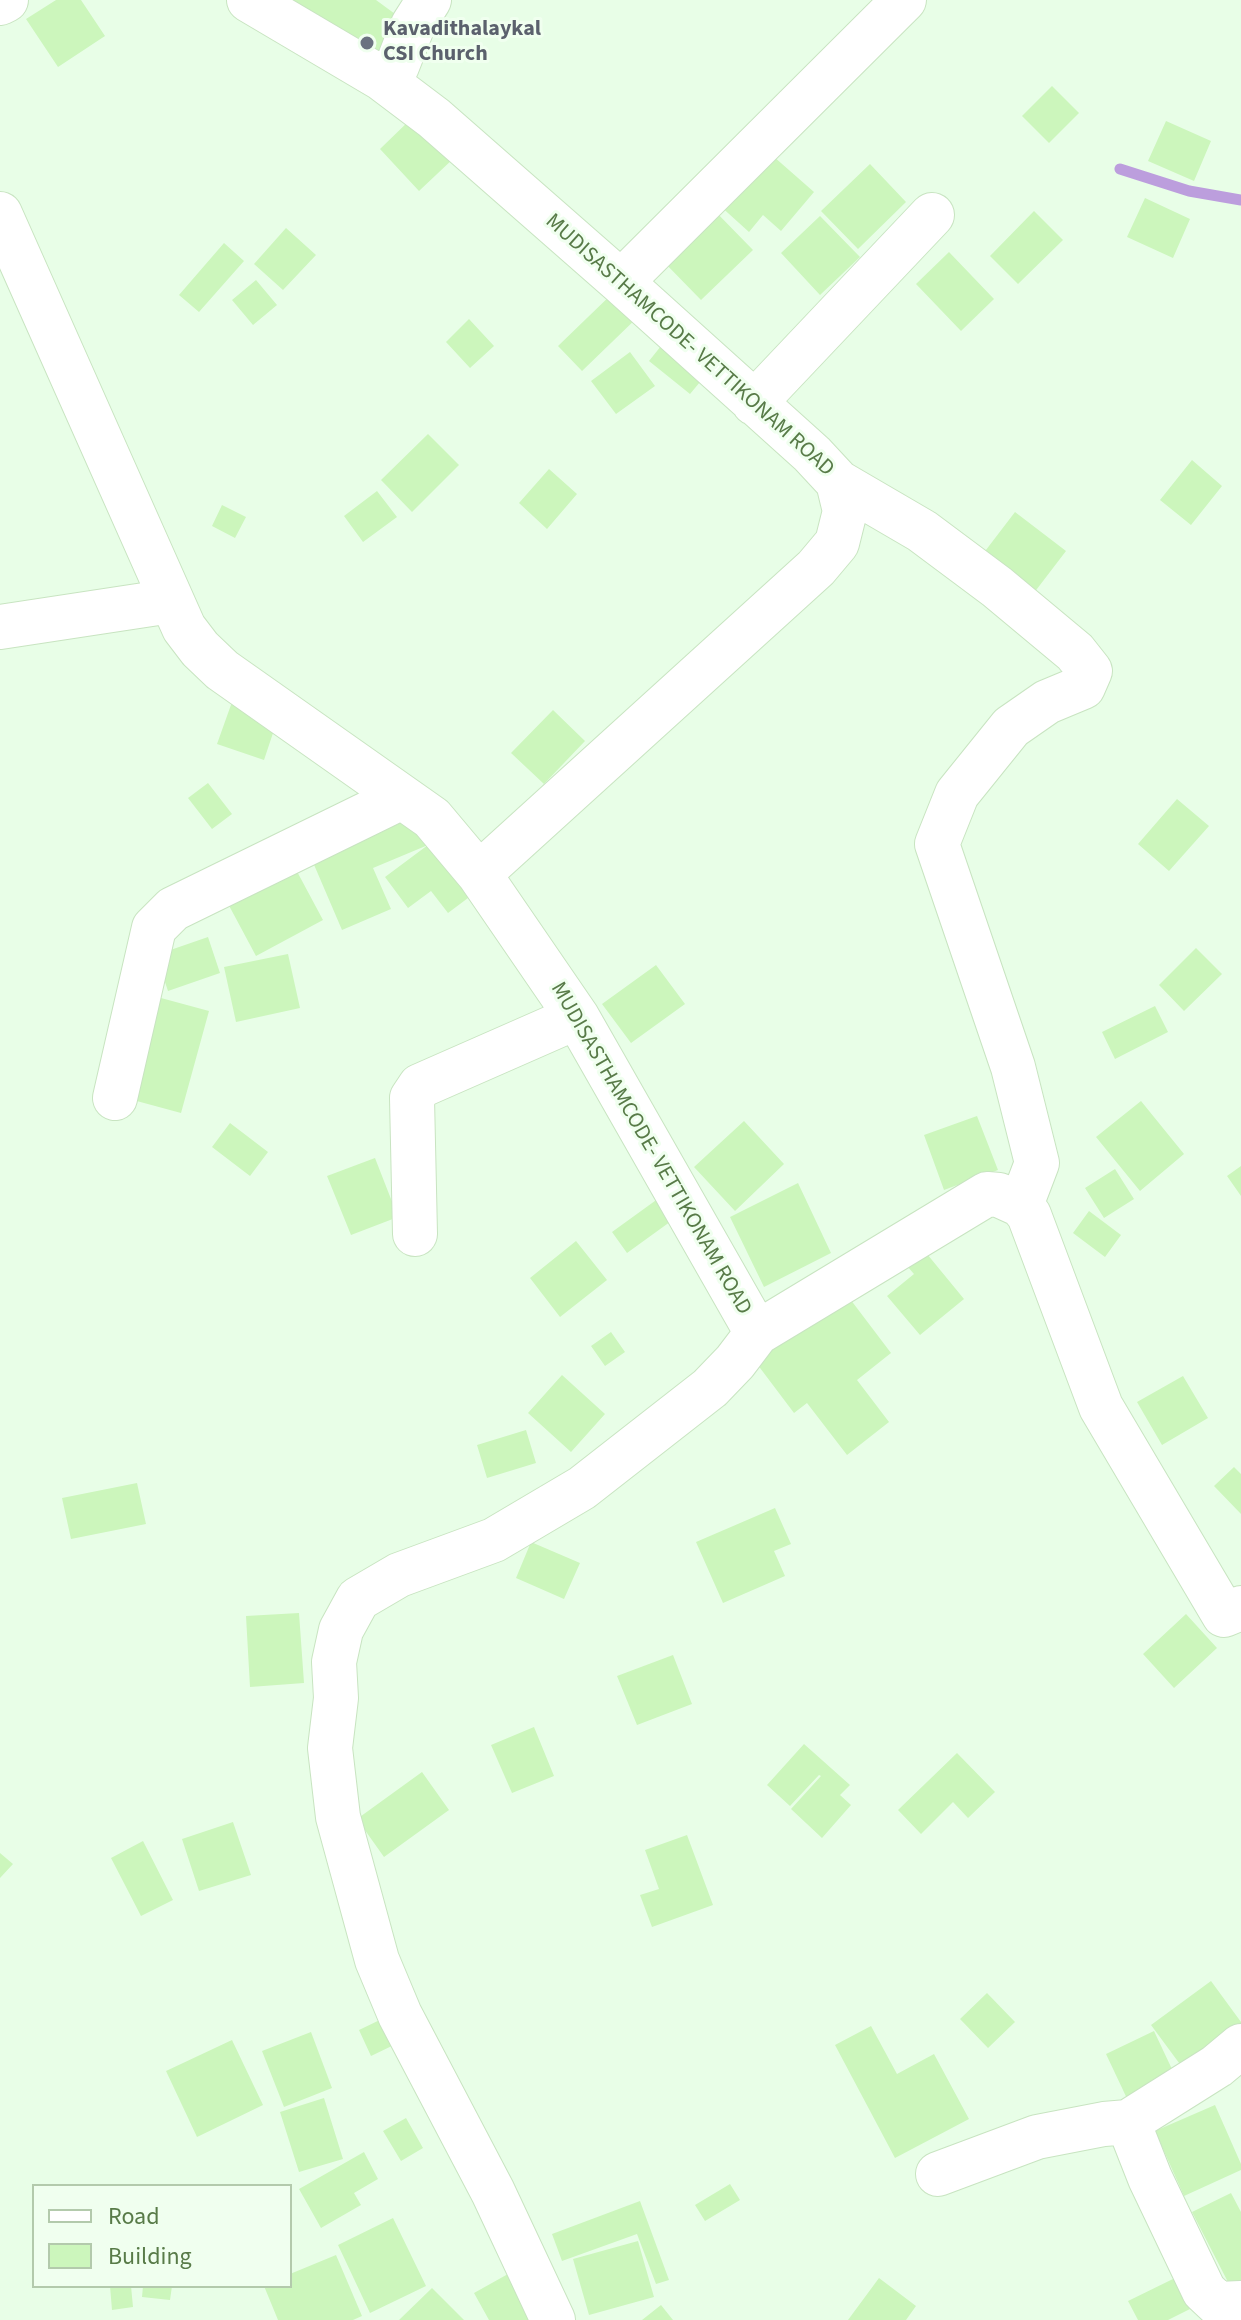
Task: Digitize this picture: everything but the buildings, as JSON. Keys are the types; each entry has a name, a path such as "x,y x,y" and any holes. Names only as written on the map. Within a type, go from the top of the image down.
{"street":[{"path":"0,3 6,0"},
{"name":"MUDISASTHAMCODE- VETTIKONAM ROAD","path":"249,0 381,78 434,118 812,454 838,482 845,511 837,543 816,568 479,874"},
{"path":"381,78 397,66 413,25 429,0"},
{"path":"621,282 904,0"},
{"name":"MUDISASTHAMCODE- VETTIKONAM ROAD","path":"0,214 184,628 222,670 432,818 479,874 577,1017 757,1333 987,1194 999,1195 1021,1205"},
{"path":"754,403 932,215"},
{"path":"838,482 922,531 997,587 1075,652 1090,671 1083,687 1047,702 1011,727 957,794 937,844 1013,1067 1037,1163 1021,1205 1029,1215 1101,1407 1235,1622"},
{"path":"0,627 171,601"},
{"path":"115,1098 154,928 173,909 402,797"},
{"path":"415,1234 412,1098 420,1086 577,1017"},
{"path":"553,2320 493,2192 400,2015 377,1960 338,1817 330,1748 336,1698 334,1662 341,1630 358,1599 399,1575 494,1540 582,1488 710,1388 757,1333"},
{"path":"938,2174 1037,2137 1128,2122 1217,2066 1241,2046"},
{"path":"1128,2122 1150,2178 1204,2291 1218,2304 1241,2303"}],"waterway":[{"path":"1120,169 1189,191 1241,200"}],"place":[{"name":"Kavadithalaykal CSI Church","path":"367,43"}]}
